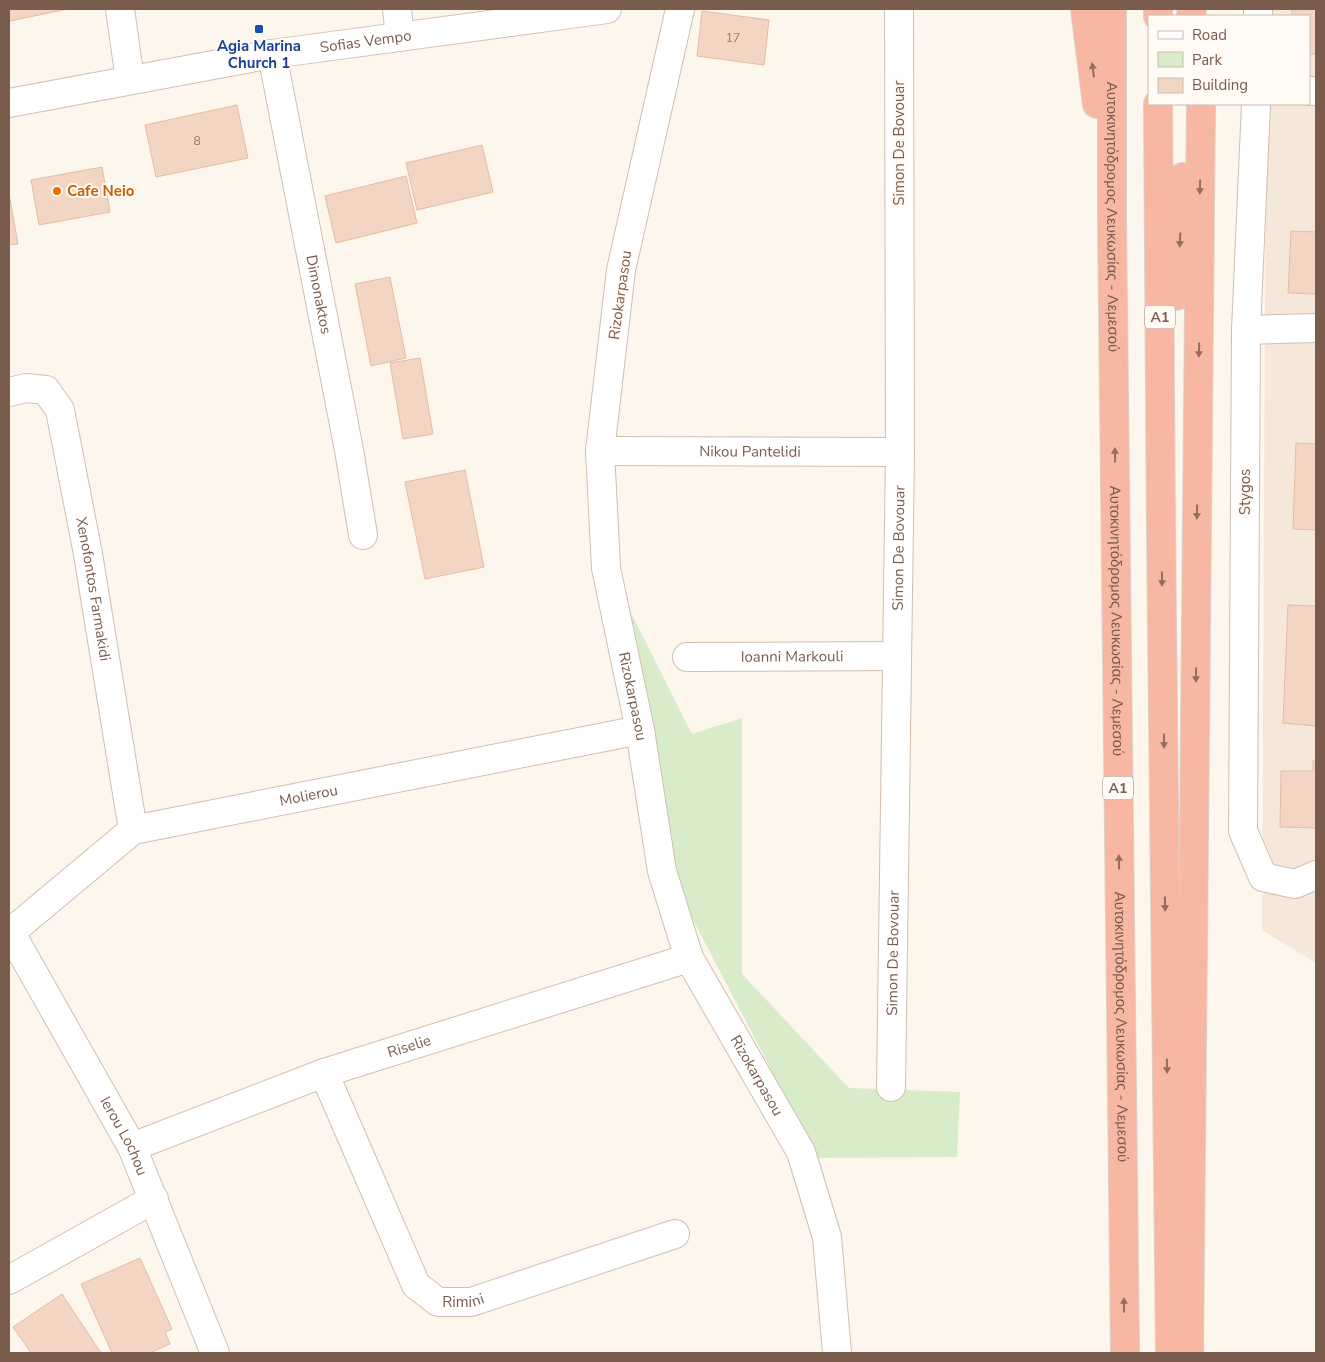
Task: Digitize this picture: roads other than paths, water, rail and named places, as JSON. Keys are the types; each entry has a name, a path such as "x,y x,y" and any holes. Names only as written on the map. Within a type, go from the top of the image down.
{"highway":[{"path":"1085,9 1112,222"},
{"name":"Αυτοκινητόδρομος Λευκωσίας - Λεμεσού","path":"1112,9 1112,222 1125,1353"},
{"name":"A1","path":"1158,105 1170,1353"},
{"path":"1161,530 1187,105"},
{"path":"1189,1353 1201,105"}],"street":[{"path":"120,9 130,80"},
{"path":"396,9 400,36"},
{"name":"Sofias Vempo","path":"9,103 272,54 607,9"},
{"name":"Rizokarpasou","path":"680,9 621,270 600,451 606,568 640,730 662,871 690,958 801,1152 827,1237 837,1353"},
{"name":"Simon De Bovouar","path":"891,1087 900,452 899,9"},
{"name":"Dimonaktos","path":"272,54 349,450 363,535"},
{"name":"Stygos","path":"1256,105 1246,330 1243,831 1263,877 1295,884 1316,875"},
{"path":"1246,330 1316,328"},
{"name":"Xenofontos Farmakidi","path":"9,392 26,388 46,390 60,410 88,554 133,830"},
{"name":"Nikou Pantelidi","path":"600,451 900,452"},
{"name":"Ioanni Markouli","path":"687,657 897,656"},
{"name":"Molierou","path":"10,931 133,830 640,730"},
{"name":"Ierou Lochou","path":"10,931 132,1147 216,1353"},
{"name":"Riselie","path":"132,1147 324,1073 690,958"},
{"name":"Rimini","path":"324,1073 416,1285 438,1302 471,1302 675,1234"},
{"path":"9,1280 154,1198"}],"place":[{"name":"Agia Marina Church 1","path":"259,29"},
{"name":"Cafe Neio","path":"57,191"}]}
